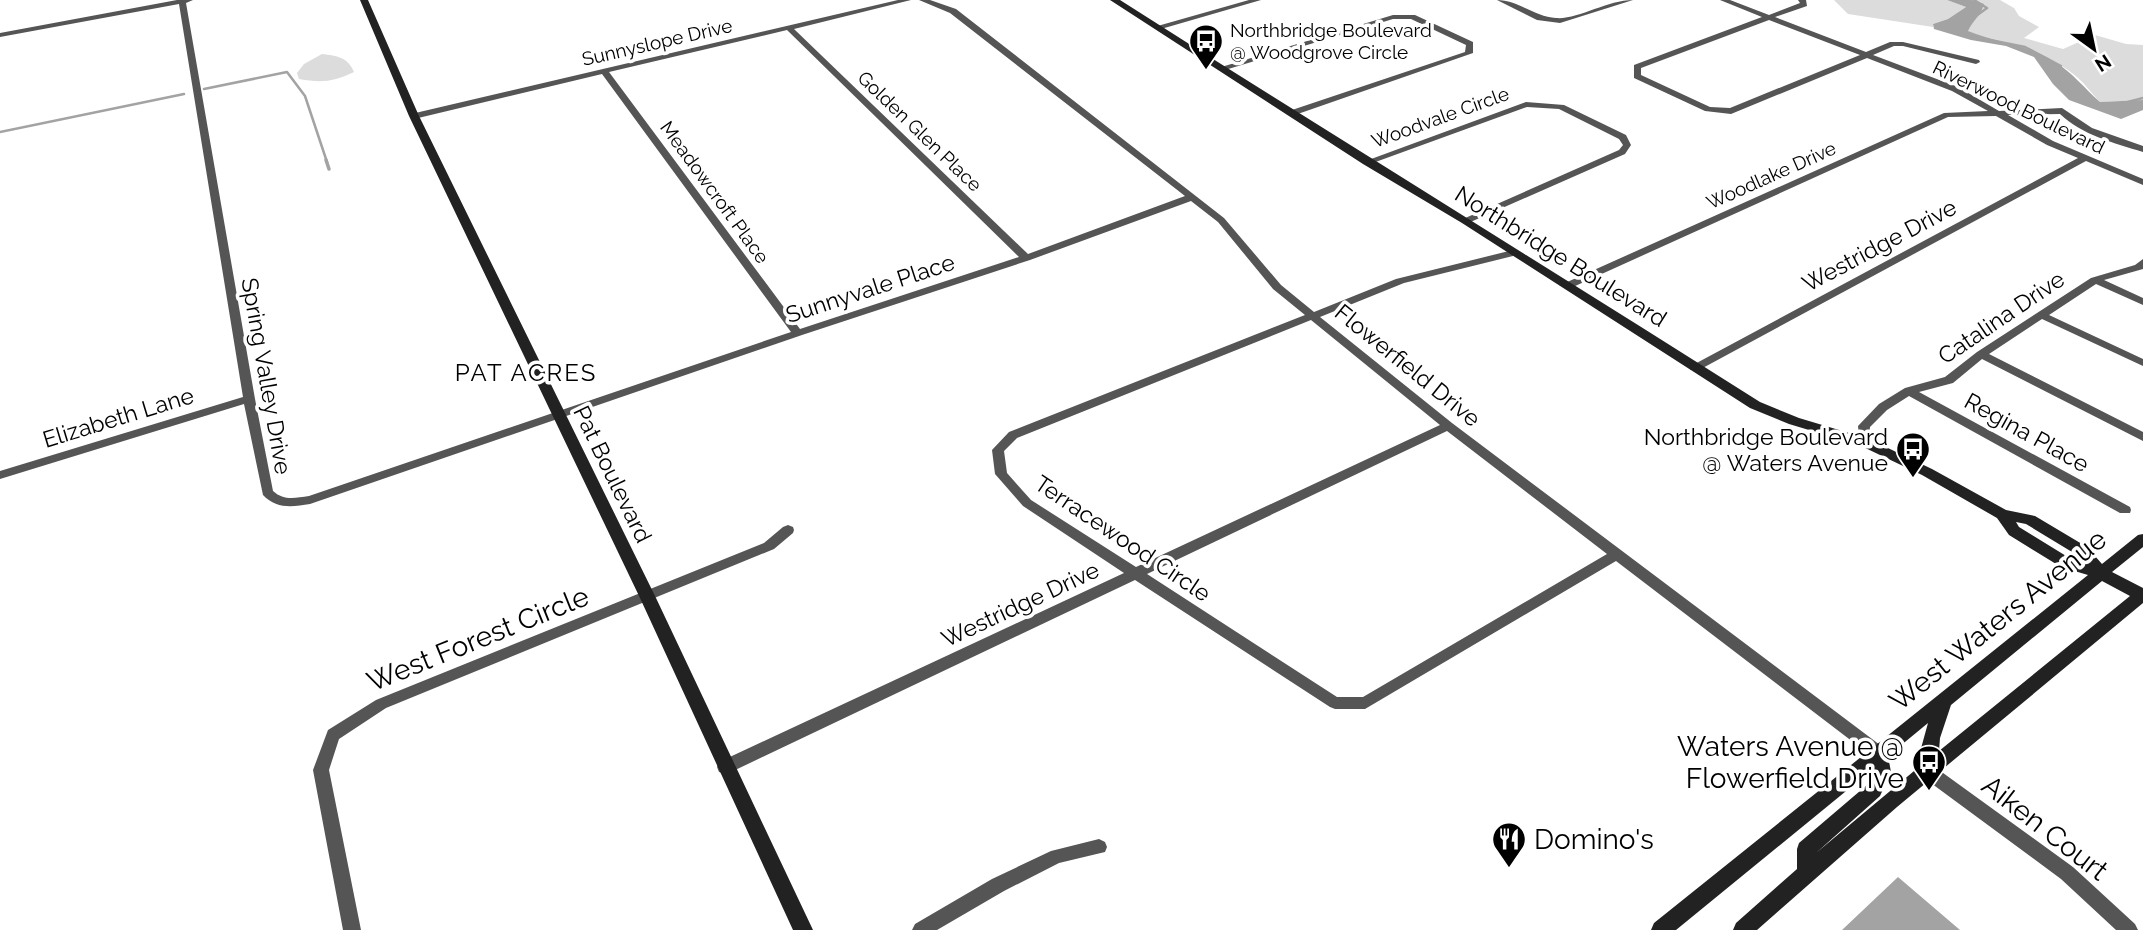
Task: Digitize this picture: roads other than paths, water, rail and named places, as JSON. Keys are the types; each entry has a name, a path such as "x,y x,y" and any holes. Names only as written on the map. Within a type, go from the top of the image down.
{"street":[{"name":"Pat Boulevard","path":"364,0 414,116 648,598 803,930"},
{"name":"Sunnyslope Drive","path":"414,116 907,0"},
{"name":"Flowerfield Drive","path":"923,0 953,11 1192,197 1221,220 1277,287 1314,314 1448,426 1879,752"},
{"name":"Northbridge Boulevard","path":"1114,0 1755,405 1794,421 1864,442 1927,472 2002,514 2014,531 2066,563 2101,573 2142,595"},
{"path":"1158,27 1257,0"},
{"path":"1501,0 1540,18 1560,21 1629,0"},
{"name":"Riverwood Boulevard","path":"1724,0 1955,89 1992,112 2083,159 2143,183"},
{"path":"1802,0 1804,4 1772,18 1637,67 1637,76 1707,108 1731,111 1893,44 1907,43 1956,59 1976,62"},
{"path":"0,35 186,1"},
{"name":"Spring Valley Drive","path":"186,1 249,399 267,492 272,499 287,503 310,500 559,415"},
{"path":"1223,68 1393,17 1412,17 1470,44 1469,53 1292,113"},
{"name":"Golden Glen Place","path":"789,28 1026,258"},
{"name":"Meadowcroft Place","path":"604,71 798,333"},
{"name":"Woodvale Circle","path":"1367,162 1526,104 1561,107 1623,137 1628,145 1622,152 1466,221"},
{"name":"Woodlake Drive","path":"1569,285 1947,115 2062,111 2068,118 2094,131 2143,149"},
{"name":"Westridge Drive","path":"1695,368 2083,159"},
{"name":"Sunnyvale Place","path":"559,415 1026,258 1192,197"},
{"name":"Terracewood Circle","path":"1513,253 1400,281 1013,435 998,450 1001,474 1027,503 1335,703 1365,703 1617,554"},
{"name":"Catalina Drive","path":"1864,442 1864,426 1883,407 1909,391 1949,380 1981,354 2095,280 2139,267 2143,262"},
{"path":"2095,280 2143,302"},
{"path":"2040,315 2143,363"},
{"path":"1981,354 2143,437"},
{"name":"Regina Place","path":"1909,391 2125,510"},
{"name":"Elizabeth Lane","path":"0,475 249,399"},
{"name":"Westridge Drive","path":"725,767 1448,426"},
{"name":"West Forest Circle","path":"352,930 321,770 333,735 381,704 648,598 769,546 788,530"},
{"name":"West Waters Avenue","path":"1661,930 2143,539"},
{"path":"1743,930 1807,871 1931,766 2142,595"},
{"path":"1931,766 1930,734 1941,716 1943,701"},
{"path":"1807,871 1806,849 1867,797 1879,782 1882,772 1879,752"},
{"name":"Aiken Court","path":"1931,766 2067,873 2129,930"},
{"path":"921,930 998,885 1057,856 1099,848"}],"waterway":[{"path":"1974,0 1987,8 1976,16"},
{"path":"1985,39 2025,47 2061,66"},
{"path":"204,89 287,72 305,96 327,162"},
{"path":"0,132 184,94"},
{"path":"2124,103 2143,98"},
{"path":"326,160 329,169"}],"place":[{"name":"Northbridge Boulevard @ Woodgrove Circle","path":"1206,71"},
{"name":"Northbridge Boulevard @ Waters Avenue","path":"1913,479"},
{"name":"Waters Avenue @ Flowerfield Drive","path":"1929,792"},
{"name":"Domino's","path":"1509,869"}],"district":[{"name":"PAT ACRES","path":"526,372"}]}
